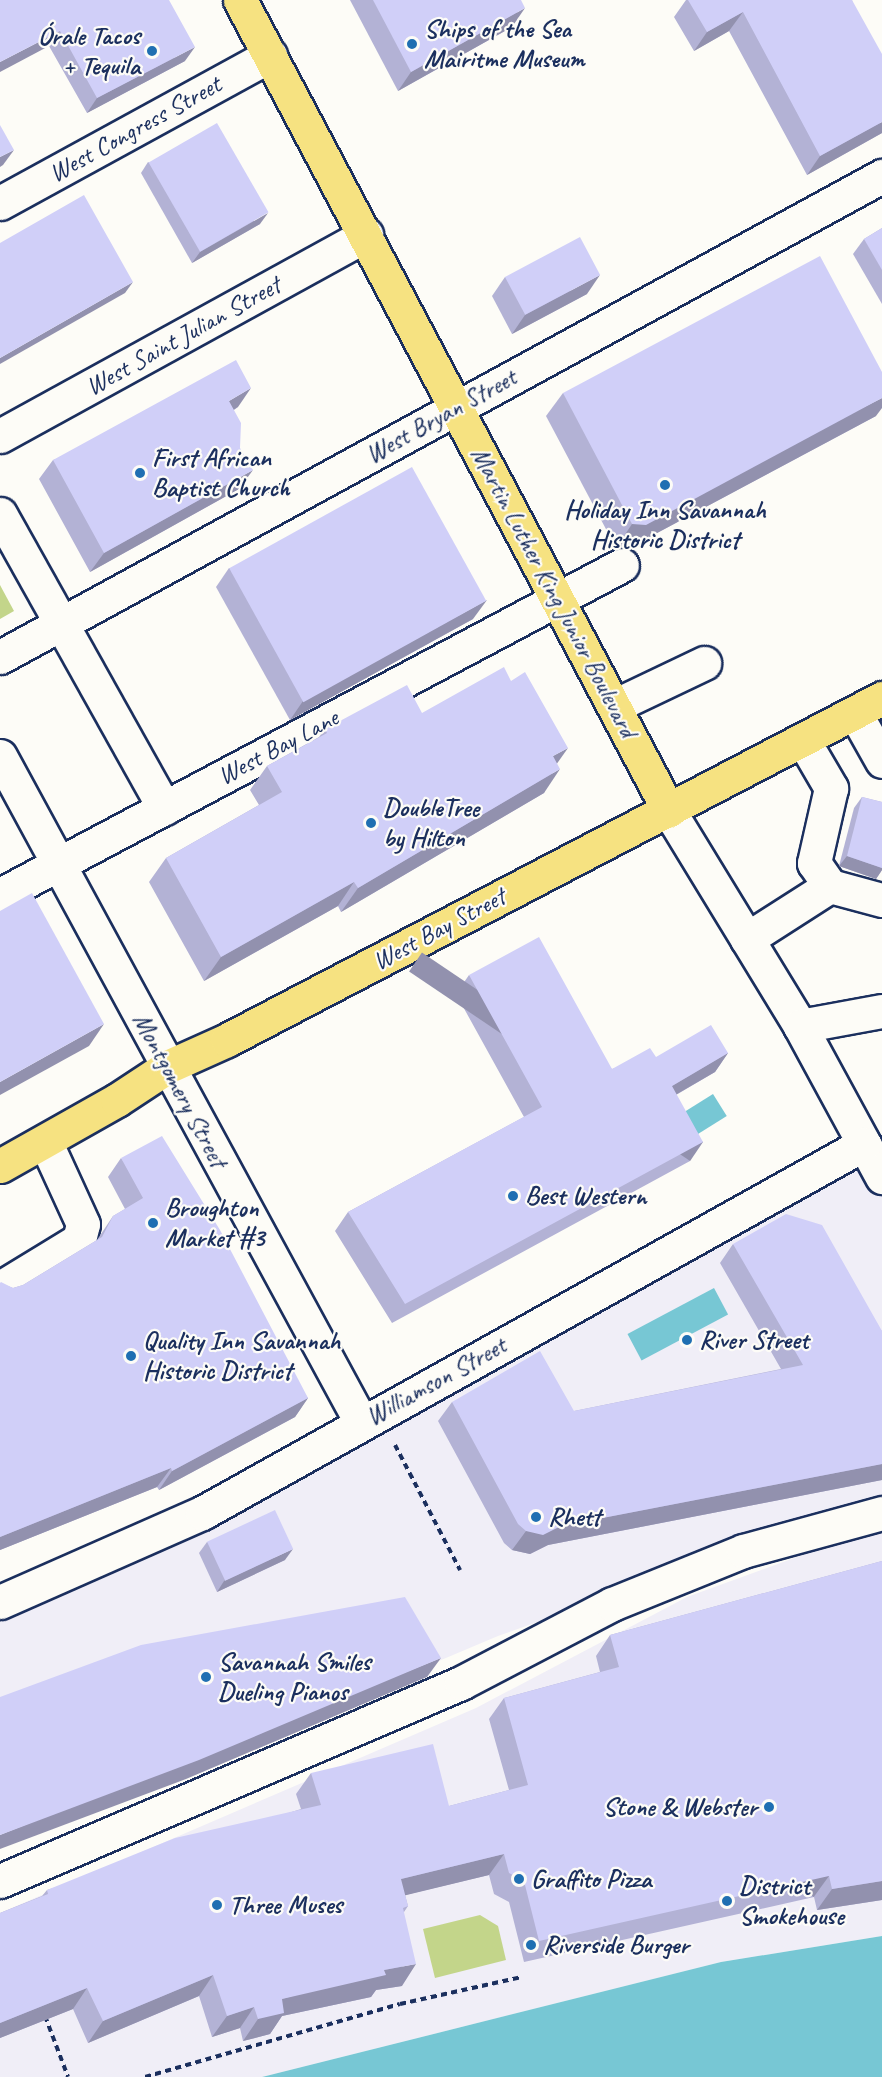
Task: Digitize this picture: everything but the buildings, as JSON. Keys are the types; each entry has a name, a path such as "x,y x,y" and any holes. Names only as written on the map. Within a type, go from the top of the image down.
{"main road":[{"name":"Martin Luther King Junior Boulevard","path":"240,0 669,811"},
{"name":"West Bay Street","path":"0,1166 167,1067 227,1040 868,705"}],"street":[{"name":"West Congress Street","path":"0,203 270,55"},
{"name":"West Bryan Street","path":"0,657 882,176"},
{"name":"West Saint Julian Street","path":"0,436 366,235"},
{"path":"0,514 164,808"},
{"name":"West Bay Lane","path":"0,896 622,565"},
{"path":"614,706 704,663"},
{"path":"868,705 882,761"},
{"path":"803,740 831,788 814,863 830,886 882,900"},
{"name":"Montgomery Street","path":"0,756 362,1422"},
{"name":"Martin Luther King Junior Boulevard","path":"669,811 800,1026 882,1176"},
{"path":"747,939 830,886"},
{"path":"800,1026 882,1011"},
{"path":"0,1288 79,1240 82,1224 45,1141"},
{"name":"Williamson Street","path":"0,1602 202,1513 864,1144"},
{"path":"0,1881 461,1683 612,1604 743,1551 882,1513"}],"path":[{"path":"392,1439 460,1570"},
{"path":"145,2077 400,2004 522,1977"},
{"path":"41,2006 68,2077"}],"shaded area":[{"name":"River Street","path":"864,1144 882,1182 882,1498 498,1636 0,1846 0,1598"},
{"path":"882,1526 882,1936 721,1962 262,2077 0,2077 0,1913 476,1708 687,1597"}],"green space":[{"path":"0,585 14,611 0,619"},
{"path":"480,1915 498,1926 506,1960 435,1978 423,1929"}],"water":[{"path":"713,1094 727,1116 692,1138 678,1116"},
{"path":"714,1288 728,1314 642,1360 627,1334"},
{"path":"882,1936 882,2077 262,2077 721,1962"}],"place":[{"name":"Ships of the Sea Mairitme Museum","path":"412,44"},
{"name":"Órale Tacos + Tequila","path":"152,51"},
{"name":"First African Baptist Church","path":"140,473"},
{"name":"Holiday Inn Savannah Historic District","path":"665,485"},
{"name":"DoubleTree by Hilton","path":"371,823"},
{"name":"Best Western","path":"513,1196"},
{"name":"Broughton Market #3","path":"153,1223"},
{"name":"River Street","path":"687,1340"},
{"name":"Quality Inn Savannah Historic District","path":"131,1356"},
{"name":"Rhett","path":"536,1517"},
{"name":"Savannah Smiles Dueling Pianos","path":"206,1677"},
{"name":"Stone & Webster","path":"769,1807"},
{"name":"Graffito Pizza","path":"519,1879"},
{"name":"District Smokehouse","path":"727,1901"},
{"name":"Three Muses","path":"217,1905"},
{"name":"Riverside Burger","path":"531,1945"}]}
